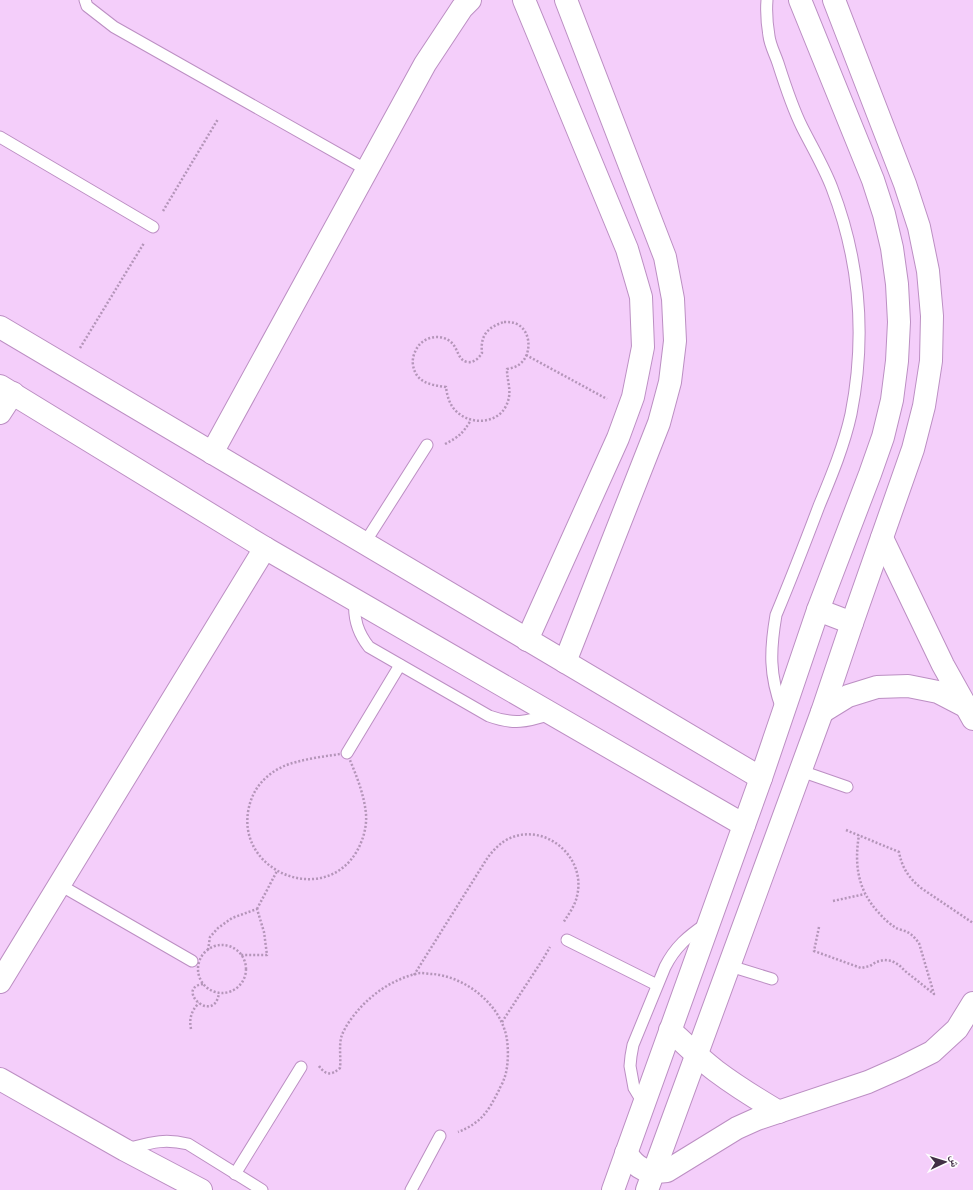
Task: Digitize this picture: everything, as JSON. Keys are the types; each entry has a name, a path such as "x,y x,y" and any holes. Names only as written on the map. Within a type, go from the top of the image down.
{"street":[{"path":"212,453 425,64 462,8 470,0"},
{"path":"524,0 627,249 641,297 643,347 633,397 618,438 528,640"},
{"path":"565,662 659,423 670,382 675,341 673,299 665,257 566,0"},
{"path":"613,1190 784,713 818,610 883,437 893,392 897,361 897,284 892,248 884,214 873,180 800,0"},
{"path":"650,1181 822,712 913,449 924,406 931,361 932,316 928,278 919,227 905,184 834,0"},
{"path":"0,328 761,778"},
{"path":"0,413 6,390 265,548 744,825"},
{"path":"882,538 922,623 969,713"},
{"path":"0,982 265,548"},
{"path":"818,610 852,623"},
{"path":"822,712 848,696 877,687 908,686 938,692 969,713"},
{"path":"650,1181 689,1159 737,1128 757,1119 868,1082 932,1052 957,1029 973,1003"},
{"path":"670,1030 716,1071 736,1086 779,1112"},
{"path":"0,1080 125,1150 201,1190"},
{"path":"626,1153 632,1162 642,1169 650,1181"}],"lane":[{"path":"85,0 87,6 114,27 367,170"},
{"path":"767,0 766,19 769,38 784,82 801,125 831,187 842,218 856,281 859,315 859,348 851,416 832,474 776,615 772,639 771,662 777,697 784,713"},
{"path":"0,137 153,227"},
{"path":"364,544 427,445"},
{"path":"355,600 355,619 363,639 370,647 400,665 489,716 501,720 526,722 552,714"},
{"path":"347,753 400,665"},
{"path":"801,771 847,787"},
{"path":"60,885 192,961"},
{"path":"643,1103 634,1088 631,1077 630,1066 633,1046 657,985 670,957 684,940 709,923"},
{"path":"566,940 657,985"},
{"path":"730,966 772,979"},
{"path":"235,1174 301,1067"},
{"path":"411,1190 440,1136"},
{"path":"125,1150 165,1141 188,1144 262,1190"}],"path":[{"path":"504,322 517,324 526,332 529,347 521,363 515,367 506,369 510,392 506,406 496,417 487,420 472,420 465,418 451,405 447,396 446,387 426,383 420,379 415,372 413,356 420,344 426,339 440,337 447,339 452,343 462,359 467,362 472,362 478,359 482,353 482,339 486,332 504,322"},
{"path":"526,355 628,411"},
{"path":"427,445 441,446 456,439 464,433 472,420"},
{"path":"347,753 365,802 366,828 362,843 344,868 334,874 322,878 310,880 298,879 277,871 267,864 259,855 248,833 248,810 256,790 263,780 272,772 284,766 295,762 347,753"},
{"path":"846,830 899,852 907,874 914,882 973,923"},
{"path":"413,976 488,857 496,847 506,840 518,836 531,834 543,836 555,842 565,849 577,871 579,884 577,897 560,929"},
{"path":"819,927 814,951 861,968 884,960 892,961 934,994 919,943 906,931 896,928 884,919 865,894 857,865 856,850 859,835"},
{"path":"208,950 210,937 218,928 232,918 257,908 277,871"},
{"path":"833,901 865,894"},
{"path":"241,954 267,955 264,932 257,908"},
{"path":"502,1022 553,941"},
{"path":"216,946 226,946 234,948 241,954 246,963 246,972 243,981 237,988 228,992 219,993 210,990 203,984 199,975 199,966 202,957 208,950 216,946"},
{"path":"301,1067 305,1062 312,1061 318,1063 321,1069 327,1073 334,1073 340,1068 341,1036 361,1006 373,995 387,986 404,978 421,973 438,974 468,986 489,1004 502,1022 506,1033 507,1064 504,1079 494,1102 482,1117 467,1128 454,1134 440,1136"},
{"path":"203,984 198,984 192,991 192,996 198,1003 206,1006 211,1005 215,1003 219,993"},
{"path":"190,1029 191,1013 198,1003"}]}
